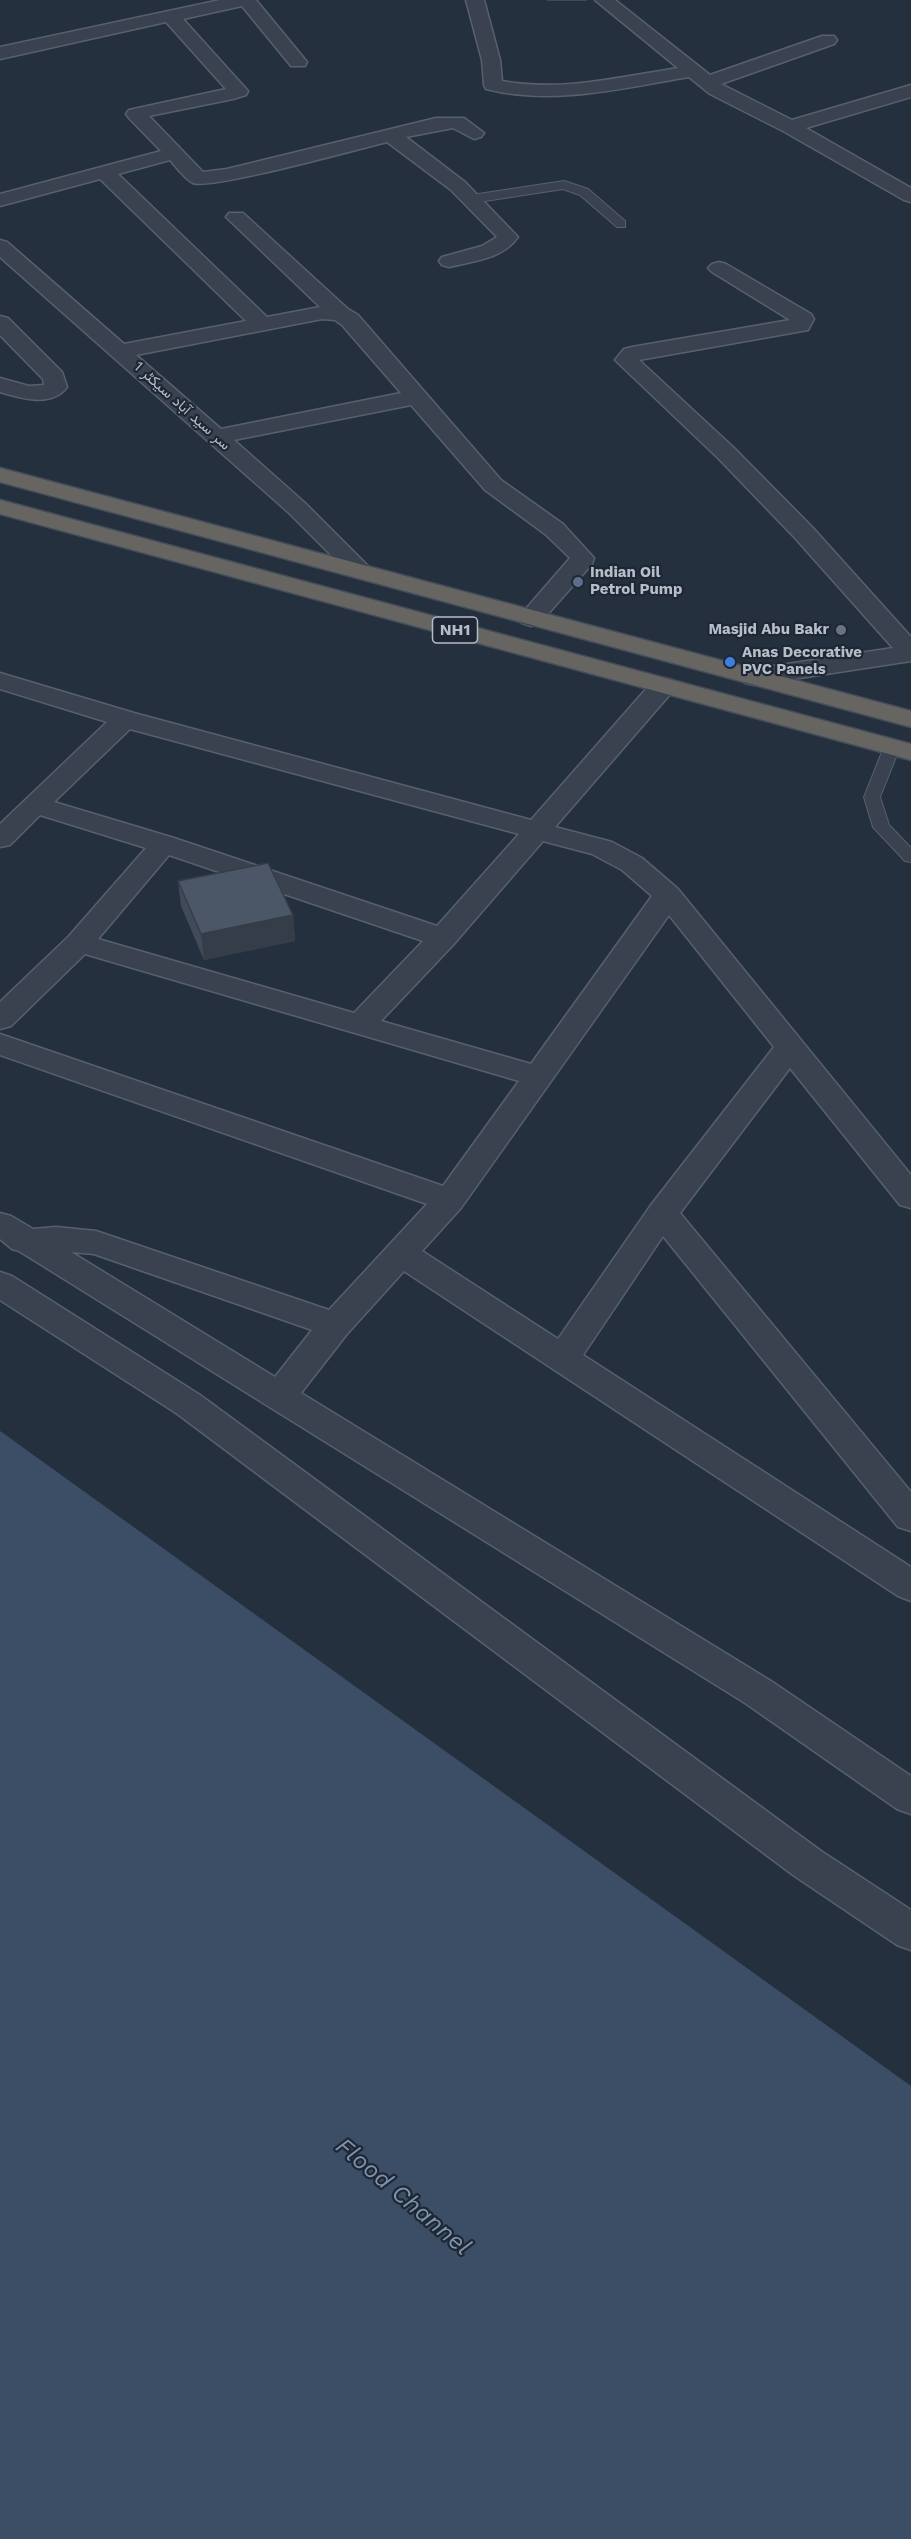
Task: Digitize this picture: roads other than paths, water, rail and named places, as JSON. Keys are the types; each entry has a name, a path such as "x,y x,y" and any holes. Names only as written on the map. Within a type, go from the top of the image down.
{"highway":[{"name":"NH1","path":"0,475 911,719"},
{"name":"NH1","path":"0,507 901,749"}],"street":[{"path":"0,53 246,0 298,62"},
{"path":"475,0 491,60 494,85 528,92 699,76 828,40"},
{"path":"604,0 717,90 790,127 911,196"},
{"path":"170,16 239,91 218,98 150,108 136,114 198,178 227,175 389,134 451,122 457,122 474,133"},
{"path":"790,127 911,91"},
{"path":"389,134 472,200 508,237 504,243 496,247 449,261"},
{"path":"0,200 175,153"},
{"path":"105,173 262,324"},
{"path":"236,217 340,314 350,320 493,485 554,528 582,558 580,564 531,618"},
{"name":"سر سید آباد سیکٹر 1","path":"0,246 297,508 360,570"},
{"path":"719,268 795,313 803,319 800,325 632,354 626,360 726,453 804,533 911,653"},
{"path":"120,351 322,313 340,314"},
{"path":"0,323 54,377 56,387 50,393 33,393 0,385"},
{"path":"217,437 417,397"},
{"path":"754,677 911,653"},
{"path":"0,681 125,719 602,848 632,864 668,895 911,1197"},
{"path":"361,1024 443,938 663,686"},
{"path":"0,839 125,719"},
{"path":"35,805 164,844 443,938"},
{"path":"0,1019 79,943 164,844"},
{"path":"280,1396 335,1324 450,1200 668,895"},
{"path":"79,943 538,1076"},
{"path":"0,1044 450,1200"},
{"path":"562,1358 662,1213 791,1046"},
{"path":"662,1213 911,1517"},
{"path":"12,1233 96,1243 335,1324"},
{"path":"12,1233 758,1692 911,1797"},
{"path":"401,1253 911,1587"},
{"path":"0,1284 188,1404 807,1863 911,1932"}],"lane":[{"path":"472,200 564,185 584,192 621,224"},
{"path":"901,749 872,797 881,826 911,857"}],"water":[{"name":"Flood Channel","path":"0,1431 911,2086 911,2539 0,2539"}],"place":[{"name":"Indian Oil Petrol Pump","path":"578,582"},
{"name":"Masjid Abu Bakr","path":"841,630"},
{"name":"Anas Decorative PVC Panels","path":"730,662"}]}
